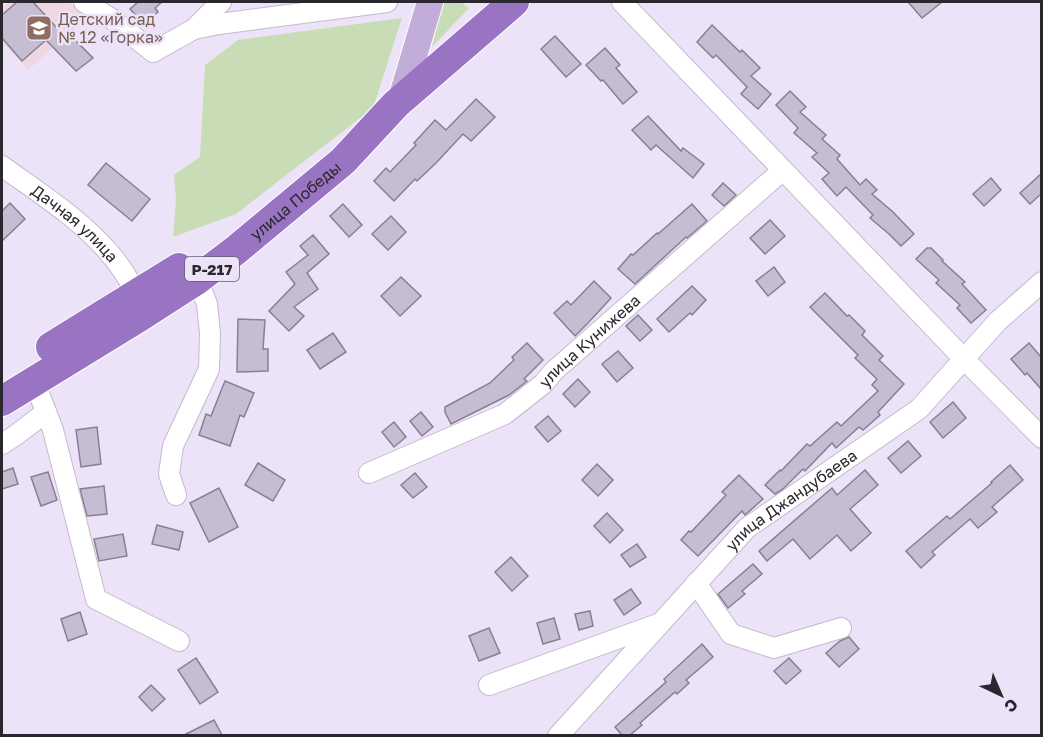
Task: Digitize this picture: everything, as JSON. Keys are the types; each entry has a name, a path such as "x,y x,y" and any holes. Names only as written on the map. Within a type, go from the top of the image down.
{"highway":[{"name":"улица Победы","path":"2,377 225,238 332,150 399,101 514,2"},
{"name":"улица Победы","path":"2,401 195,281 343,161 399,101"}],"main road":[{"path":"399,101 430,2"}],"street":[{"path":"84,2 112,19 153,52 194,28 221,2"},
{"path":"194,28 380,2"},
{"path":"622,2 1041,438"},
{"name":"Дачная улица","path":"2,166 73,218 111,254 137,294"},
{"name":"улица Кунижева","path":"369,473 505,414 543,384 554,371 783,170"},
{"path":"176,495 169,474 173,446 209,369 210,333 207,304 195,281"},
{"name":"улица Джандубаева","path":"558,735 747,528 919,409 998,321 1041,282"},
{"path":"32,382 53,430 96,599 179,641"},
{"path":"2,444 46,411"},
{"path":"696,583 731,634 774,648 841,628"},
{"path":"489,685 660,623"}],"shaded area":[{"name":"Детский сад № 12 «Горка»","path":"9,2 66,2 91,14 28,70 2,42 2,8"}],"green space":[{"path":"442,2 461,2 469,8 432,47"},
{"path":"402,18 373,108 236,214 173,237 176,200 174,175 200,157 205,65 238,40"}],"building":[{"path":"17,2 33,2 67,39 71,36 93,58 76,71 46,40 22,61 2,38 2,15"},
{"path":"138,2 162,2 155,8 158,12 144,24 130,9"},
{"path":"908,2 942,2 922,18"},
{"path":"712,25 760,68 751,76 771,94 758,109 741,94 747,87 716,55 713,58 697,42"},
{"path":"555,36 581,64 566,77 541,49"},
{"path":"605,48 620,65 616,68 637,92 623,104 603,80 601,81 586,65"},
{"path":"790,91 806,107 800,112 826,135 822,139 840,155 837,159 860,185 866,179 877,190 872,194 914,234 901,246 870,218 873,215 846,187 837,196 822,179 829,173 812,157 817,153 794,133 798,128 776,105"},
{"path":"476,99 495,117 471,141 463,134 436,163 417,181 415,179 394,201 374,181 386,168 390,172 416,145 414,143 435,120 446,130"},
{"path":"648,116 681,151 683,148 704,164 693,178 656,145 651,150 632,130"},
{"path":"106,163 150,199 132,221 88,185"},
{"path":"1041,174 1041,194 1030,204 1020,193"},
{"path":"991,178 1001,190 984,206 973,194"},
{"path":"723,183 736,195 724,206 712,195"},
{"path":"10,203 25,219 2,241 2,211"},
{"path":"343,204 362,225 349,237 330,216"},
{"path":"692,204 707,221 635,284 618,269 631,254 633,255"},
{"path":"391,216 406,232 388,250 372,234"},
{"path":"770,220 785,236 765,254 750,238"},
{"path":"313,235 329,254 307,273 318,289 294,307 304,316 289,331 269,311 295,284 286,272 308,255 300,246"},
{"path":"927,248 931,248 965,282 962,284 986,310 971,323 957,308 960,305 936,283 939,280 916,259"},
{"path":"774,267 785,282 768,296 756,281"},
{"path":"401,277 421,296 400,316 381,296"},
{"path":"594,281 611,298 575,336 554,313 567,301 571,305"},
{"path":"692,286 706,300 692,315 690,313 669,332 657,319"},
{"path":"825,293 865,331 862,335 883,356 879,360 904,384 878,412 880,415 863,430 859,427 836,448 832,443 805,471 803,469 775,494 765,485 807,444 810,446 837,422 841,426 878,391 872,385 877,379 855,358 858,355 810,307"},
{"path":"638,315 652,330 640,341 626,326"},
{"path":"238,319 265,320 263,349 268,349 268,371 237,372"},
{"path":"333,333 346,352 320,369 307,350"},
{"path":"527,343 543,360 524,379 527,381 509,395 451,424 445,407 490,383 514,360 512,357"},
{"path":"1029,343 1041,357 1041,389 1011,359"},
{"path":"618,351 633,368 617,382 602,364"},
{"path":"578,379 590,392 575,407 563,394"},
{"path":"225,381 254,393 244,417 240,415 230,446 199,435 206,414 211,416"},
{"path":"953,402 966,418 943,438 930,422"},
{"path":"421,412 433,427 422,436 410,421"},
{"path":"548,416 561,431 548,442 535,427"},
{"path":"394,422 406,437 394,447 382,432"},
{"path":"97,427 101,464 81,467 76,430"},
{"path":"908,441 921,456 901,473 888,458"},
{"path":"258,463 285,480 273,501 245,485"},
{"path":"597,464 613,480 598,496 582,480"},
{"path":"1010,465 1023,480 992,507 997,512 978,528 970,519 932,552 935,555 921,568 906,551 947,516 950,519"},
{"path":"13,468 18,484 2,489 2,472"},
{"path":"865,470 878,485 850,509 871,533 851,551 837,535 810,559 793,539 767,561 759,551 832,488 837,495"},
{"path":"48,472 57,500 41,506 31,477"},
{"path":"415,473 427,487 413,498 401,485"},
{"path":"739,475 763,499 745,515 742,511 698,556 681,540 726,495 722,492"},
{"path":"104,486 107,514 87,516 80,489"},
{"path":"219,488 238,527 209,542 190,503"},
{"path":"607,513 623,530 610,543 594,526"},
{"path":"157,525 183,532 179,550 152,544"},
{"path":"123,534 127,556 99,561 94,539"},
{"path":"637,544 646,557 630,567 621,555"},
{"path":"511,557 528,576 512,591 495,572"},
{"path":"753,564 762,574 742,591 745,594 728,608 718,594"},
{"path":"631,589 641,603 624,615 614,600"},
{"path":"590,611 593,626 579,630 575,614"},
{"path":"80,612 87,634 68,641 61,619"},
{"path":"554,618 560,639 543,644 537,623"},
{"path":"489,628 500,653 479,661 469,636"},
{"path":"849,637 859,649 839,667 826,653 840,641"},
{"path":"702,644 713,657 686,680 689,683 677,694 675,692 640,723 642,725 630,735 622,735 615,727 666,682 664,679"},
{"path":"196,658 218,692 200,704 178,670"},
{"path":"789,658 801,671 786,684 774,671"},
{"path":"151,685 165,699 152,711 139,697"},
{"path":"214,720 222,735 184,735"}],"place":[{"name":"Детский сад № 12 «Горка»","path":"39,28"}]}
